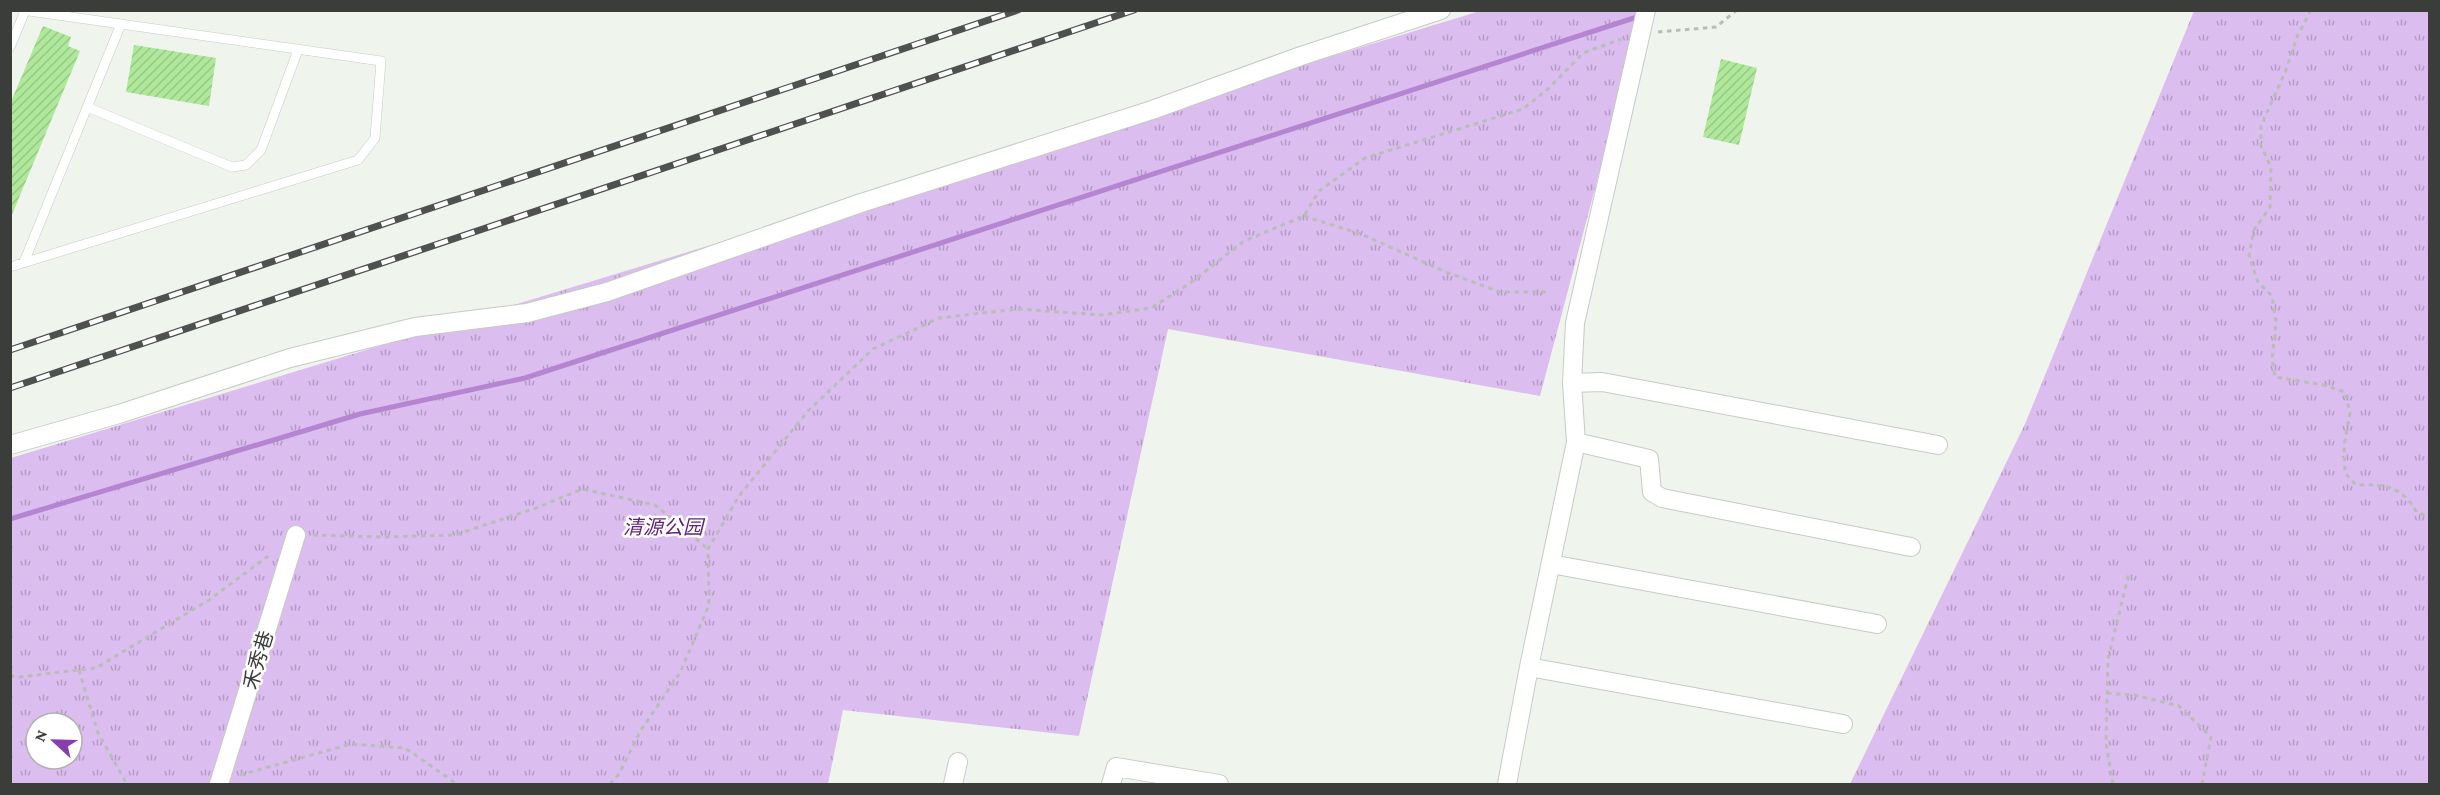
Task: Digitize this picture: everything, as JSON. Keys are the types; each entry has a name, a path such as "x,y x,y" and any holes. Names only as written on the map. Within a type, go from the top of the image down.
{"street":[{"path":"10,446 119,414 290,358 415,327 527,313 607,292 861,203 1152,111 1301,56 1441,10"},
{"path":"1507,784 1576,441 1572,383 1575,323 1643,23"},
{"path":"1572,383 1602,382 1938,445"},
{"path":"1576,441 1649,459 1652,492 1662,498 1911,547"},
{"name":"禾秀巷","path":"220,782 296,535"},
{"path":"1551,564 1877,624"},
{"path":"1529,667 1843,724"},
{"path":"953,784 958,762"},
{"path":"1111,784 1116,767 1219,784"}],"lane":[{"path":"10,47 23,11 381,61 375,138 358,160 10,267"},
{"path":"24,262 121,24"},
{"path":"87,107 232,167 246,165 261,150 298,50"}],"path":[{"path":"610,784 619,774 641,730 680,673 709,605 708,549 739,496 808,411 873,349 939,318 1019,309 1101,315 1151,308 1189,284 1244,241 1304,216 1319,191 1365,158 1523,109 1548,89 1583,53 1643,23 1716,27 1737,10"},
{"path":"2311,10 2297,37 2286,70 2261,126 2261,146 2271,167 2270,207 2254,230 2249,256 2258,282 2272,296 2276,322 2272,359 2274,377 2324,385 2345,392 2350,413 2344,446 2345,473 2356,485 2375,484 2394,488 2417,513 2430,516"},
{"path":"1304,216 1361,234 1446,272 1500,292 1549,292"},
{"path":"10,676 19,678 96,668 209,600 296,535 384,537 455,535 539,507 582,489 656,505 708,549"},
{"path":"2113,784 2106,743 2109,659 2128,573"},
{"path":"79,670 98,733 127,784"},
{"path":"2107,693 2134,695 2179,706 2211,737 2202,784"},
{"path":"220,782 351,744 405,748 457,784"}],"green space":[{"name":"清源公园","path":"1480,11 1642,11 1540,396 1168,329 1079,736 843,710 828,784 11,784 11,458"},
{"path":"2194,11 2429,11 2429,784 1850,784 2025,424"}],"building":[{"path":"43,26 71,37 68,46 80,51 11,217 10,104"},
{"path":"134,45 216,58 209,106 126,92"},
{"path":"1721,59 1757,68 1739,145 1703,137"}],"waterway":[{"path":"10,519 360,414 525,378 1640,16"}],"railway":[{"path":"10,350 1018,10"},
{"path":"10,388 1134,10"}]}
